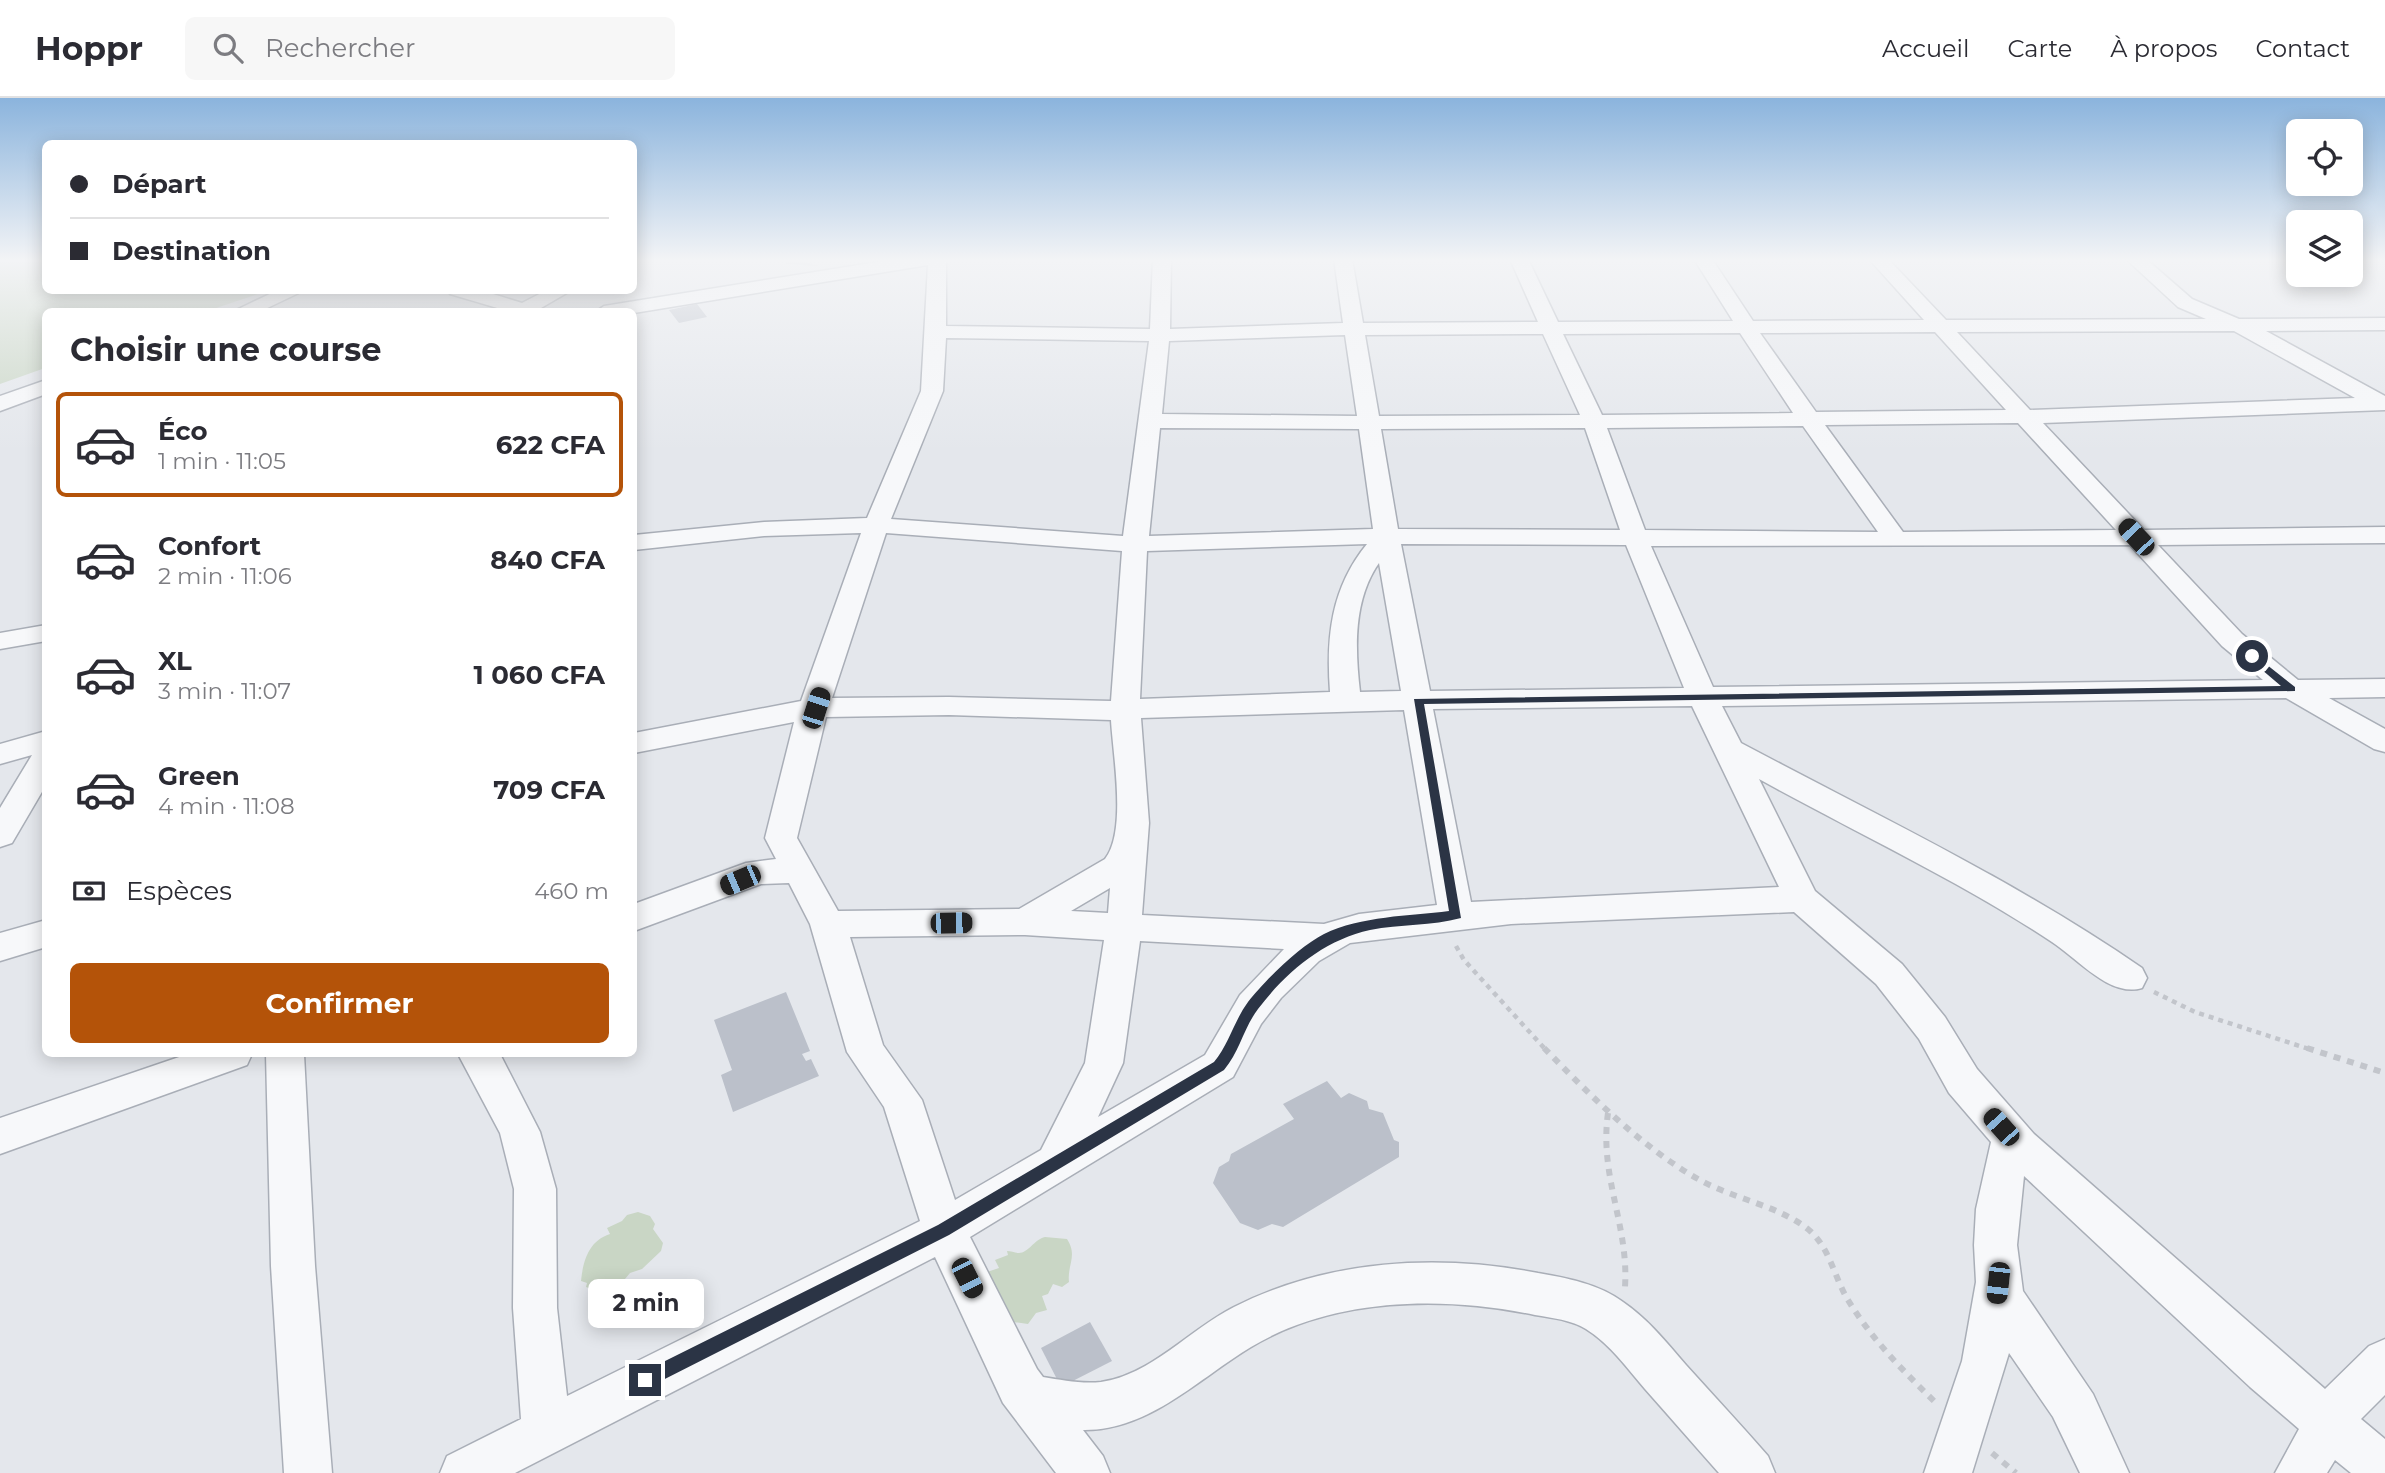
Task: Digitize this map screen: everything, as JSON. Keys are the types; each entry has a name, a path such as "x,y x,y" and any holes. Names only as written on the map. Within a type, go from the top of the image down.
{"street":[{"path":"936,323 932,391 876,525 804,737 781,838 801,870 828,924 866,1052 902,1100 944,1230 1020,1386 1086,1473"},
{"path":"1056,1163 1104,1063 1124,927 1133,823 1125,709 1135,544 1160,323"},
{"path":"1353,323 1387,536 1418,701 1451,915"},
{"path":"1546,323 1593,420 1635,537 1703,698 1802,899 1889,974 1932,1028 1963,1081 2012,1138 2266,1371 2385,1470"},
{"path":"1747,323 1774,370 1810,416 1896,540"},
{"path":"1938,323 2232,640 2291,689 2385,742"},
{"path":"2236,324 2383,404"},
{"path":"936,332 1160,335 1354,329 2385,324"},
{"path":"0,404 42,388"},
{"path":"0,410 42,403"},
{"path":"1150,421 1369,422 2023,415 2383,404"},
{"path":"637,542 764,528 876,525 1135,544 1387,536 1896,540 2385,535"},
{"path":"1346,702 1340,648 1350,598 1359,574 1387,536"},
{"path":"0,641 42,634"},
{"path":"637,742 816,708 949,706 1125,709 1346,702 2385,688"},
{"path":"0,754 42,742"},
{"path":"1729,750 2007,899 2064,932 2129,978"},
{"path":"0,835 42,764"},
{"path":"1024,922 1117,868 1130,851"},
{"path":"637,917 758,872 801,870"},
{"path":"464,1473 546,1429 944,1230 1219,1066 1231,1052 1238,1031 1253,1005 1300,958 1328,938 1371,925 1451,915 1802,899"},
{"path":"828,924 1024,922 1328,938"},
{"path":"0,947 42,934"},
{"path":"0,1136 224,1057"},
{"path":"285,1057 293,1266 308,1473"},
{"path":"480,1057 520,1132 535,1189 535,1308 546,1429"},
{"path":"1948,1473 1985,1361 1998,1283 1996,1230 2002,1176 2012,1138"},
{"path":"1998,1283 2023,1333 2066,1394 2105,1473"},
{"path":"1030,1399 1102,1406 1133,1398 1251,1321 1297,1303 1373,1288 1478,1285 1531,1292 1583,1304 1607,1316 1751,1473"},
{"path":"2299,1473 2342,1405 2385,1362"}],"path":[{"path":"1451,915 1464,960 1608,1113 1695,1177 1811,1232 1824,1249 1846,1298 1899,1368 1963,1429 2016,1473"},
{"path":"2129,978 2194,1012 2385,1073"},
{"path":"1608,1113 1603,1153 1626,1256 1625,1334"}],"green space":[{"path":"0,323 42,323 42,369 0,384"},
{"path":"638,1212 650,1216 655,1224 653,1229 663,1243 661,1251 642,1269 630,1273 614,1292 606,1294 586,1287 587,1283 581,1281 582,1274 592,1247 610,1234 607,1228 622,1221 627,1215"},
{"path":"1045,1237 1067,1239 1072,1250 1069,1282 1062,1287 1053,1284 1048,1294 1042,1296 1047,1310 1036,1313 1028,1324 1006,1321 987,1272 999,1268 995,1260 1008,1255 1007,1251 1022,1252"}],"building":[{"path":"786,992 810,1051 802,1054 806,1061 811,1059 819,1076 733,1112 721,1075 732,1070 714,1020"},
{"path":"1327,1081 1341,1098 1349,1093 1367,1101 1369,1109 1383,1113 1394,1140 1399,1142 1399,1157 1283,1227 1272,1224 1258,1230 1240,1223 1213,1183 1219,1167 1229,1161 1231,1154 1294,1119 1283,1104"},
{"path":"1090,1322 1112,1361 1061,1387 1041,1348"}],"route":[{"path":"645,1380 944,1230 1219,1066 1231,1052 1238,1031 1253,1005 1300,958 1328,938 1371,925 1456,915 1418,701 2291,689 2252,656"}]}
